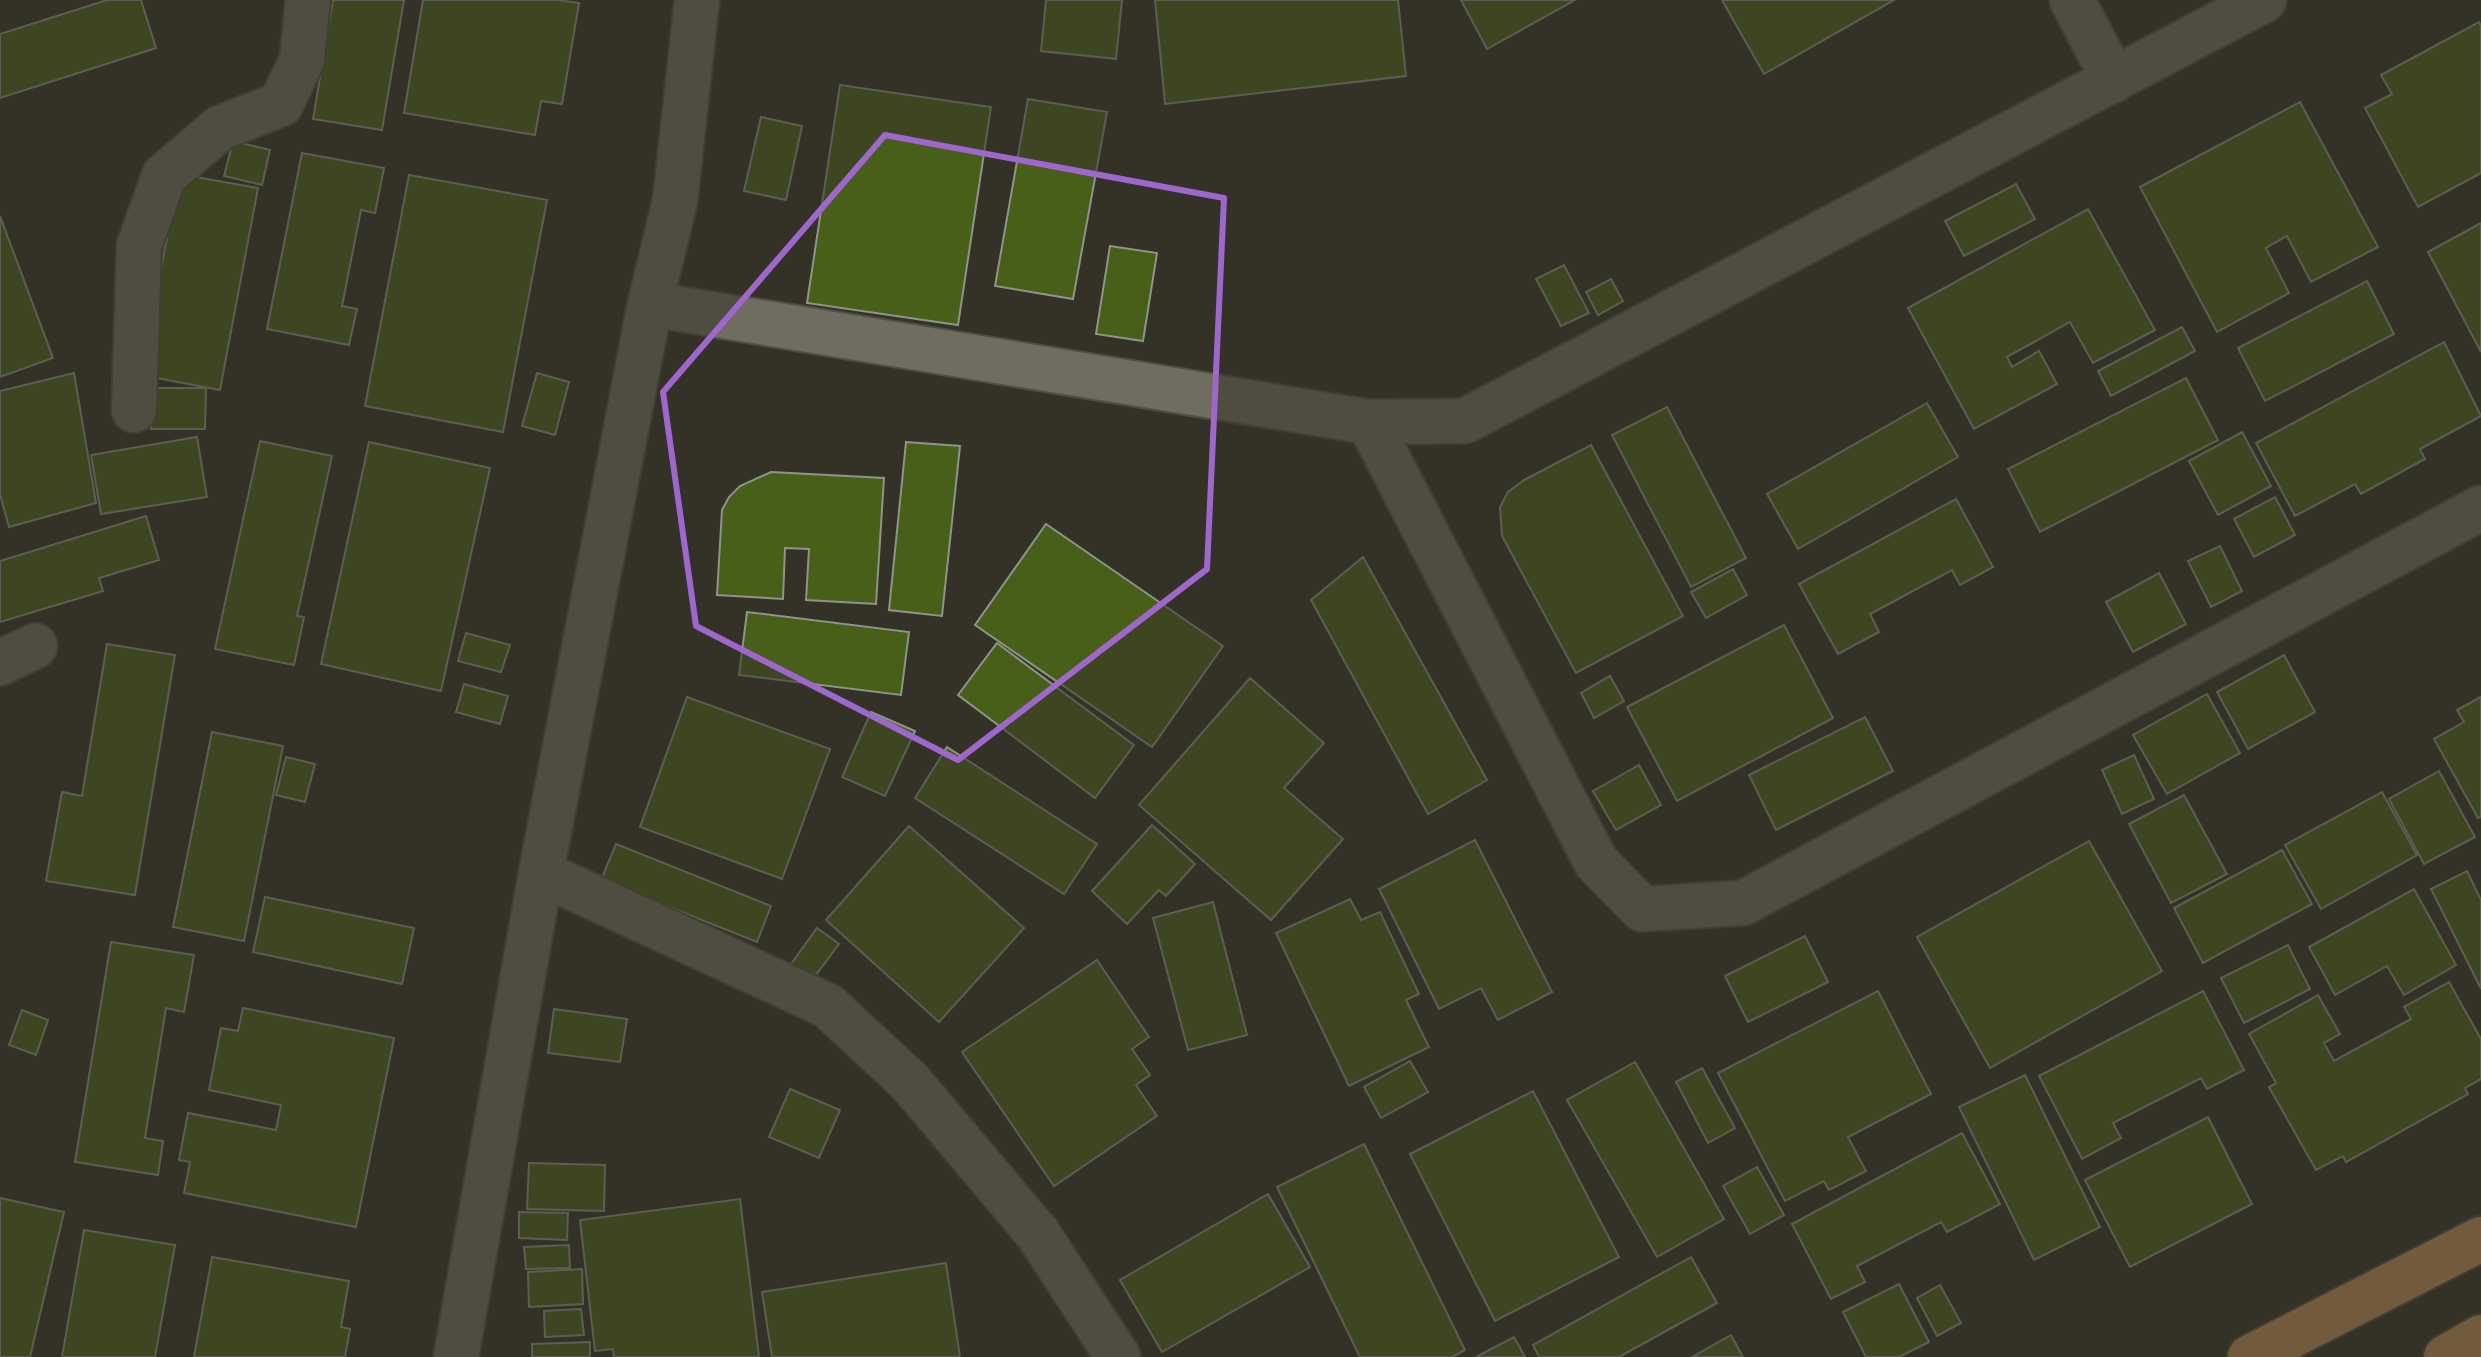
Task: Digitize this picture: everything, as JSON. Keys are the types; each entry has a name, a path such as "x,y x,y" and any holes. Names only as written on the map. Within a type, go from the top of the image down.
{"highway":[{"path":"2250,1357 2481,1239"},
{"path":"2446,1357 2481,1337"}],"street":[{"path":"134,410 139,246 164,176 220,128 281,104 302,60 308,0"},
{"path":"456,1357 541,873 650,304 675,201 697,0"},
{"path":"2072,0 2114,80"},
{"path":"650,304 1369,422 1465,421 2264,0"},
{"path":"1369,422 1596,862 1642,909 1743,903 2481,508"},
{"path":"541,873 828,1006 910,1082 1038,1234 1118,1357"}],"highlighted area":[{"path":"885,135 1224,198 1207,569 958,760 696,626 663,392"}],"building":[{"path":"107,0 141,0 156,48 0,98 0,34"},
{"path":"333,0 404,0 382,130 313,119"},
{"path":"423,0 558,0 579,3 562,104 541,101 535,135 404,113"},
{"path":"1046,0 1122,0 1116,59 1041,51"},
{"path":"1155,0 1398,0 1406,76 1165,104"},
{"path":"1461,0 1575,0 1487,49"},
{"path":"1722,0 1894,0 1764,74"},
{"path":"2479,22 2481,173 2418,207 2365,108 2392,94 2381,75"},
{"path":"840,85 991,107 958,325 807,303"},
{"path":"1028,99 1107,112 1073,299 995,286"},
{"path":"2300,102 2378,247 2311,282 2287,236 2266,248 2289,293 2217,332 2140,187"},
{"path":"761,117 802,126 786,200 744,191"},
{"path":"233,141 270,150 262,185 224,176"},
{"path":"302,153 384,168 375,213 361,210 342,306 357,309 349,345 267,329"},
{"path":"179,174 258,188 220,390 141,375"},
{"path":"409,175 547,200 503,432 365,406"},
{"path":"2016,184 2035,219 1964,256 1945,221"},
{"path":"2088,209 2155,330 2093,363 2070,322 2007,357 2012,367 2039,351 2057,384 1974,429 1908,308"},
{"path":"0,216 53,358 0,377"},
{"path":"2481,223 2481,352 2428,252"},
{"path":"1110,246 1157,253 1143,341 1096,334"},
{"path":"1564,265 1589,313 1561,326 1536,279"},
{"path":"1611,279 1623,301 1598,315 1586,292"},
{"path":"2367,281 2394,334 2265,401 2238,348"},
{"path":"2182,327 2195,351 2111,396 2098,371"},
{"path":"2444,342 2481,416 2420,449 2425,459 2361,494 2355,484 2295,516 2256,443"},
{"path":"74,373 96,503 9,527 0,494 0,391"},
{"path":"537,373 569,382 555,435 522,426"},
{"path":"2186,378 2218,440 2040,532 2008,469"},
{"path":"151,388 206,388 205,429 151,429"},
{"path":"1927,403 1958,457 1798,549 1767,494"},
{"path":"1667,407 1746,558 1691,587 1612,435"},
{"path":"2242,432 2271,486 2218,515 2189,461"},
{"path":"197,437 207,497 101,514 91,455"},
{"path":"260,441 332,456 297,616 304,617 294,665 215,649"},
{"path":"369,442 490,468 441,691 321,664"},
{"path":"906,442 960,446 942,616 889,610"},
{"path":"1591,445 1683,616 1576,673 1502,536 1500,507 1508,492 1524,480"},
{"path":"771,472 884,478 876,604 806,600 809,549 785,548 783,599 717,595 722,510 740,486"},
{"path":"2275,497 2295,535 2254,557 2234,519"},
{"path":"1956,499 1993,567 1960,585 1952,570 1870,614 1879,632 1838,654 1799,584"},
{"path":"146,516 159,560 99,578 103,591 0,622 0,561"},
{"path":"1046,524 1223,646 1152,747 975,625"},
{"path":"2220,546 2242,591 2211,607 2188,561"},
{"path":"1363,557 1487,780 1428,814 1311,600"},
{"path":"1733,569 1747,595 1706,618 1691,592"},
{"path":"2159,573 2186,624 2133,652 2106,602"},
{"path":"747,612 909,632 901,695 739,675"},
{"path":"1784,625 1833,718 1677,801 1627,707"},
{"path":"466,633 510,645 501,672 458,661"},
{"path":"997,643 1134,745 1095,798 958,695"},
{"path":"107,644 175,655 135,895 46,881 62,792 82,796"},
{"path":"2284,655 2315,712 2248,749 2217,692"},
{"path":"1610,676 1624,701 1594,718 1581,693"},
{"path":"1250,678 1324,743 1284,788 1343,839 1271,920 1139,805"},
{"path":"464,684 508,696 500,724 456,712"},
{"path":"2207,694 2240,753 2167,794 2133,735"},
{"path":"687,697 830,749 782,879 640,827"},
{"path":"2481,697 2481,817 2478,818 2434,739 2464,722 2457,710"},
{"path":"871,712 915,731 885,796 842,777"},
{"path":"1865,717 1893,771 1776,830 1749,775"},
{"path":"212,732 283,746 244,941 173,927"},
{"path":"947,747 1097,844 1064,894 915,798"},
{"path":"2134,755 2154,799 2122,814 2102,770"},
{"path":"286,757 315,764 305,802 276,795"},
{"path":"1639,765 1661,805 1616,830 1593,791"},
{"path":"2439,771 2475,837 2424,864 2389,799"},
{"path":"2382,792 2417,855 2321,909 2285,845"},
{"path":"2184,795 2227,874 2171,903 2129,824"},
{"path":"1152,825 1195,864 1166,896 1159,890 1127,924 1092,891"},
{"path":"909,826 1024,928 939,1022 826,920"},
{"path":"1475,840 1552,992 1498,1020 1481,988 1439,1009 1379,889"},
{"path":"2089,841 2162,971 1990,1068 1917,937"},
{"path":"616,844 771,906 757,942 601,880"},
{"path":"2282,850 2312,904 2203,963 2174,908"},
{"path":"2467,871 2481,900 2481,989 2431,889"},
{"path":"2414,889 2456,965 2404,995 2387,966 2335,995 2309,947"},
{"path":"265,897 414,928 402,984 253,952"},
{"path":"1350,899 1361,920 1380,912 1419,994 1406,1000 1429,1047 1349,1086 1276,933"},
{"path":"1213,902 1247,1035 1188,1050 1153,918"},
{"path":"817,928 839,944 813,979 791,964"},
{"path":"1805,936 1828,982 1748,1022 1725,976"},
{"path":"111,942 194,955 184,1012 166,1008 145,1138 163,1141 158,1175 75,1162"},
{"path":"2288,945 2310,989 2244,1023 2221,978"},
{"path":"1097,960 1149,1037 1132,1049 1150,1075 1136,1085 1157,1116 1054,1186 962,1052"},
{"path":"2449,982 2481,1039 2481,1079 2465,1088 2468,1094 2346,1162 2343,1156 2316,1170 2269,1087 2276,1083 2249,1034 2318,995 2340,1034 2324,1043 2334,1061 2411,1019 2404,1007"},
{"path":"1878,991 1931,1094 1848,1137 1866,1171 1829,1190 1824,1181 1785,1201 1718,1073"},
{"path":"2203,991 2244,1070 2207,1089 2201,1078 2113,1123 2121,1138 2082,1159 2039,1076"},
{"path":"243,1008 394,1038 356,1227 184,1193 190,1162 179,1160 188,1113 276,1130 281,1105 209,1090 221,1028 238,1031"},
{"path":"554,1009 627,1019 620,1062 548,1053"},
{"path":"22,1010 48,1020 36,1055 9,1045"},
{"path":"1410,1061 1428,1092 1381,1118 1364,1087"},
{"path":"1635,1062 1724,1219 1657,1257 1567,1100"},
{"path":"1702,1068 1735,1128 1708,1143 1676,1082"},
{"path":"2025,1075 2100,1227 2034,1260 1959,1107"},
{"path":"790,1089 840,1110 819,1158 769,1137"},
{"path":"1533,1091 1619,1257 1495,1321 1410,1154"},
{"path":"2208,1117 2252,1204 2130,1267 2085,1180"},
{"path":"1962,1133 2000,1204 1947,1232 1941,1222 1857,1266 1865,1282 1831,1299 1792,1224"},
{"path":"1364,1144 1465,1350 1452,1357 1360,1357 1277,1187"},
{"path":"529,1163 605,1165 604,1211 527,1209"},
{"path":"1757,1167 1784,1215 1750,1234 1723,1186"},
{"path":"1268,1194 1310,1267 1162,1352 1120,1280"},
{"path":"0,1198 64,1212 30,1357 0,1357"},
{"path":"740,1199 759,1357 614,1357 613,1349 595,1351 580,1220"},
{"path":"519,1212 568,1213 567,1240 519,1238"},
{"path":"84,1230 175,1245 155,1357 62,1357"},
{"path":"569,1245 570,1268 526,1269 524,1247"},
{"path":"212,1257 349,1281 341,1327 350,1329 345,1357 194,1357"},
{"path":"1691,1257 1717,1303 1619,1357 1539,1357 1533,1345"},
{"path":"946,1263 960,1357 772,1357 762,1292"},
{"path":"582,1269 583,1304 529,1307 528,1272"},
{"path":"1899,1284 1929,1342 1899,1357 1866,1357 1843,1312"},
{"path":"1940,1285 1961,1323 1937,1336 1917,1298"},
{"path":"581,1309 584,1335 545,1337 544,1311"},
{"path":"1731,1335 1743,1357 1692,1357"},
{"path":"1514,1337 1525,1357 1476,1357"},
{"path":"590,1342 590,1357 532,1357 532,1344"}]}
